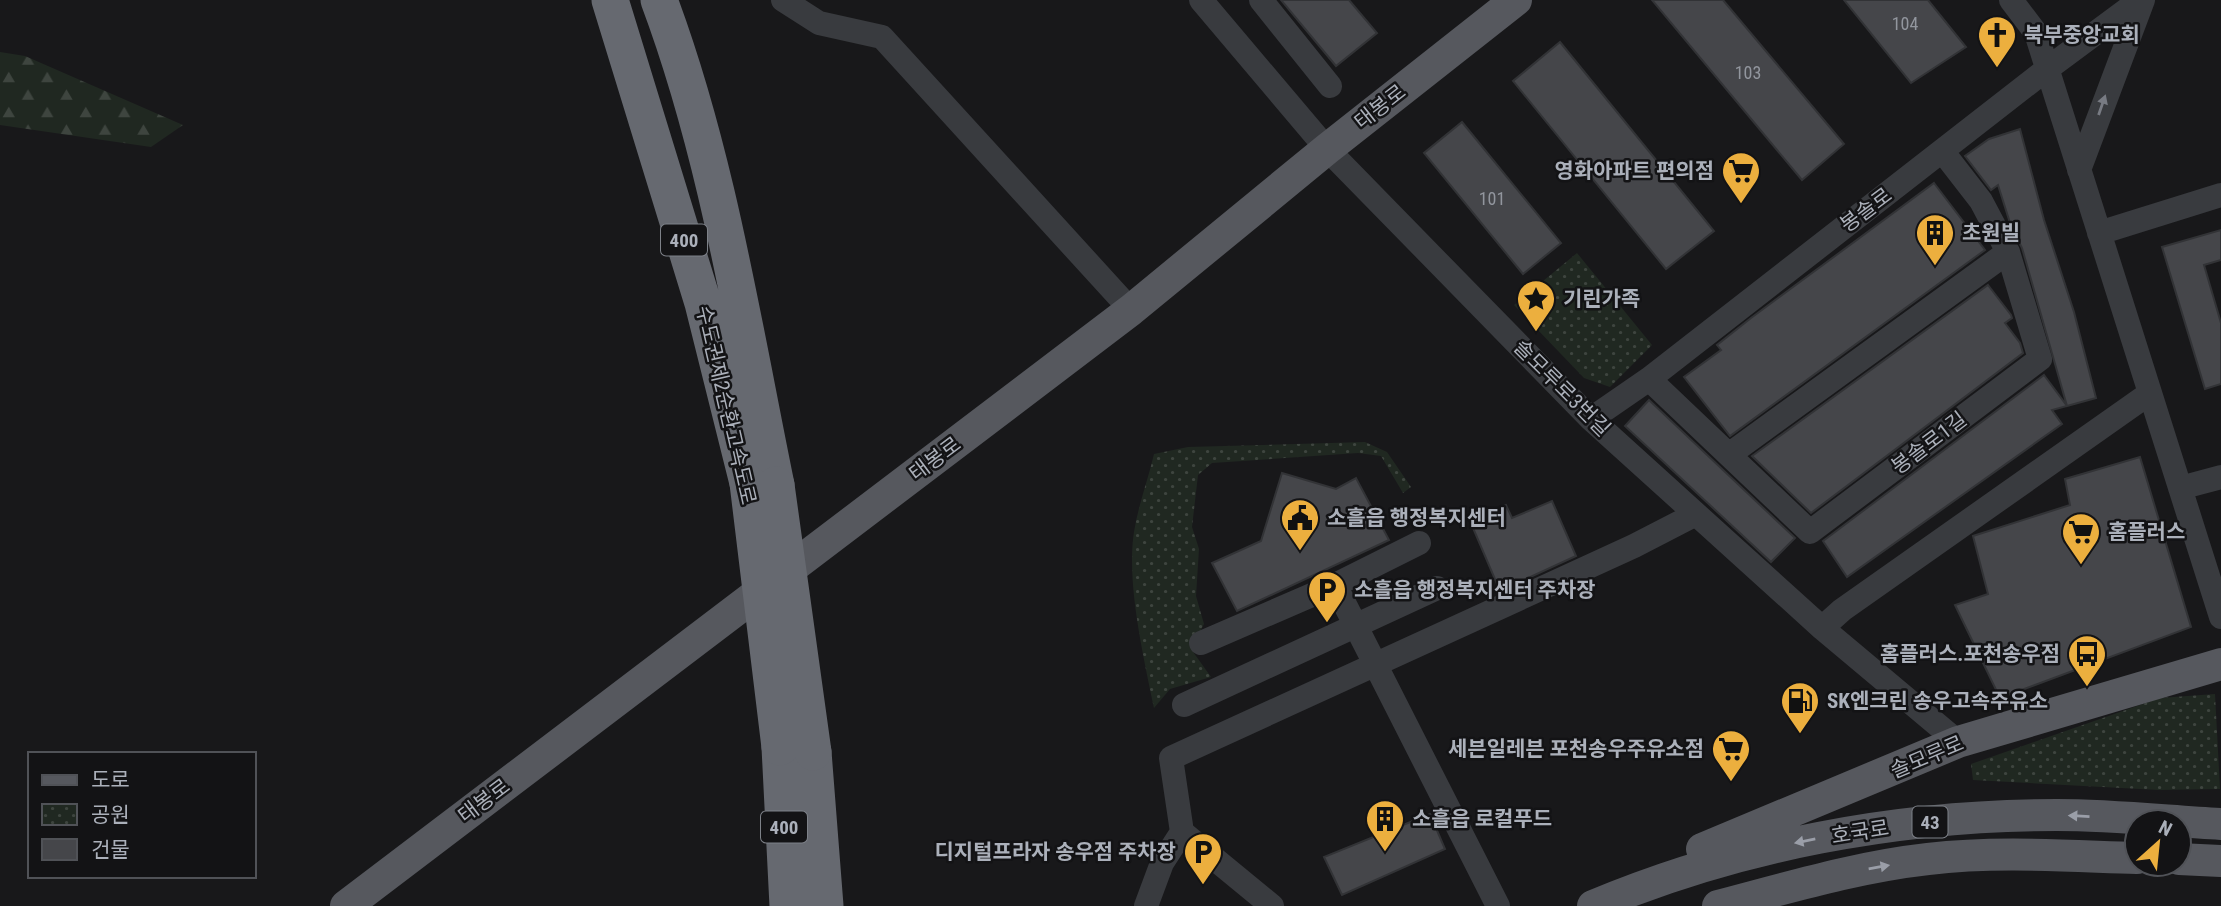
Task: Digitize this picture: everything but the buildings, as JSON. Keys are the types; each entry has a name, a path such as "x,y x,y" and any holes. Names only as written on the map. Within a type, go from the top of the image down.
{"highway":[{"name":"수도권제2순환고속도로","path":"610,0 762,484"},
{"name":"수도권제2순환고속도로","path":"659,0 703,144 762,484 797,749 825,906"},
{"name":"수도권제2순환고속도로","path":"788,906 797,749"}],"main road":[{"name":"태봉로","path":"346,906 1131,310 1327,149 1516,0"},
{"name":"솔모루로","path":"1647,884 1688,855 1958,742 2221,664"},
{"name":"호국로","path":"1592,906 1647,884 1796,842 1903,825 2057,815 2123,818"},
{"name":"호국로","path":"2193,822 2221,824"},
{"name":"호국로","path":"1718,906 1841,874 1925,859 1970,855 2123,858"},
{"path":"2193,860 2221,861"}],"street":[{"path":"783,0 819,23 882,37 1131,310"},
{"name":"솔모루로3번길","path":"1201,0 1327,149 1591,419 1822,628 1958,742"},
{"path":"1261,0 1330,86"},
{"path":"2011,0 2036,33 2221,617"},
{"path":"2079,170 2142,0"},
{"name":"봉솔로","path":"1591,419 1649,379 2047,69 2142,0"},
{"name":"봉솔로1길","path":"1649,379 1810,532 2040,359 2008,252 1980,201 1943,152"},
{"path":"2099,233 2221,195"},
{"path":"1730,454 2008,252"},
{"path":"1822,628 1842,610 2150,393"},
{"path":"2180,488 2221,477"},
{"path":"1146,906 1162,863 1182,832 1171,758 1634,546 1694,514"},
{"path":"1201,643 1335,585 1419,543"},
{"path":"1335,585 1498,906"},
{"path":"1184,705 1356,628 1437,588"},
{"path":"1182,832 1272,906"}],"green space":[{"path":"0,52 25,56 183,125 151,147 0,125"},
{"path":"1577,253 1652,345 1610,387 1584,378 1514,305"},
{"path":"1365,442 1387,452 1411,487 1403,493 1381,456 1358,453 1212,463 1198,475 1192,527 1199,549 1196,596 1204,624 1191,649 1211,677 1170,689 1154,708 1137,620 1132,552 1136,522 1154,454 1188,447"},
{"path":"2215,694 2220,789 2159,790 1973,780 1971,764 2160,698"}],"place":[{"name":"북부중앙교회","path":"1997,69"},
{"name":"영화아파트 편의점","path":"1741,205"},
{"name":"초원빌","path":"1935,267"},
{"name":"기린가족","path":"1536,333"},
{"name":"소흘읍 행정복지센터","path":"1300,552"},
{"name":"홈플러스","path":"2081,566"},
{"name":"소흘읍 행정복지센터 주차장","path":"1327,624"},
{"name":"홈플러스.포천송우점","path":"2087,688"},
{"name":"SK엔크린 송우고속주유소","path":"1800,735"},
{"name":"세븐일레븐 포천송우주유소점","path":"1731,783"},
{"name":"소흘읍 로컬푸드","path":"1385,853"},
{"name":"디지털프라자 송우점 주차장","path":"1203,886"}]}
